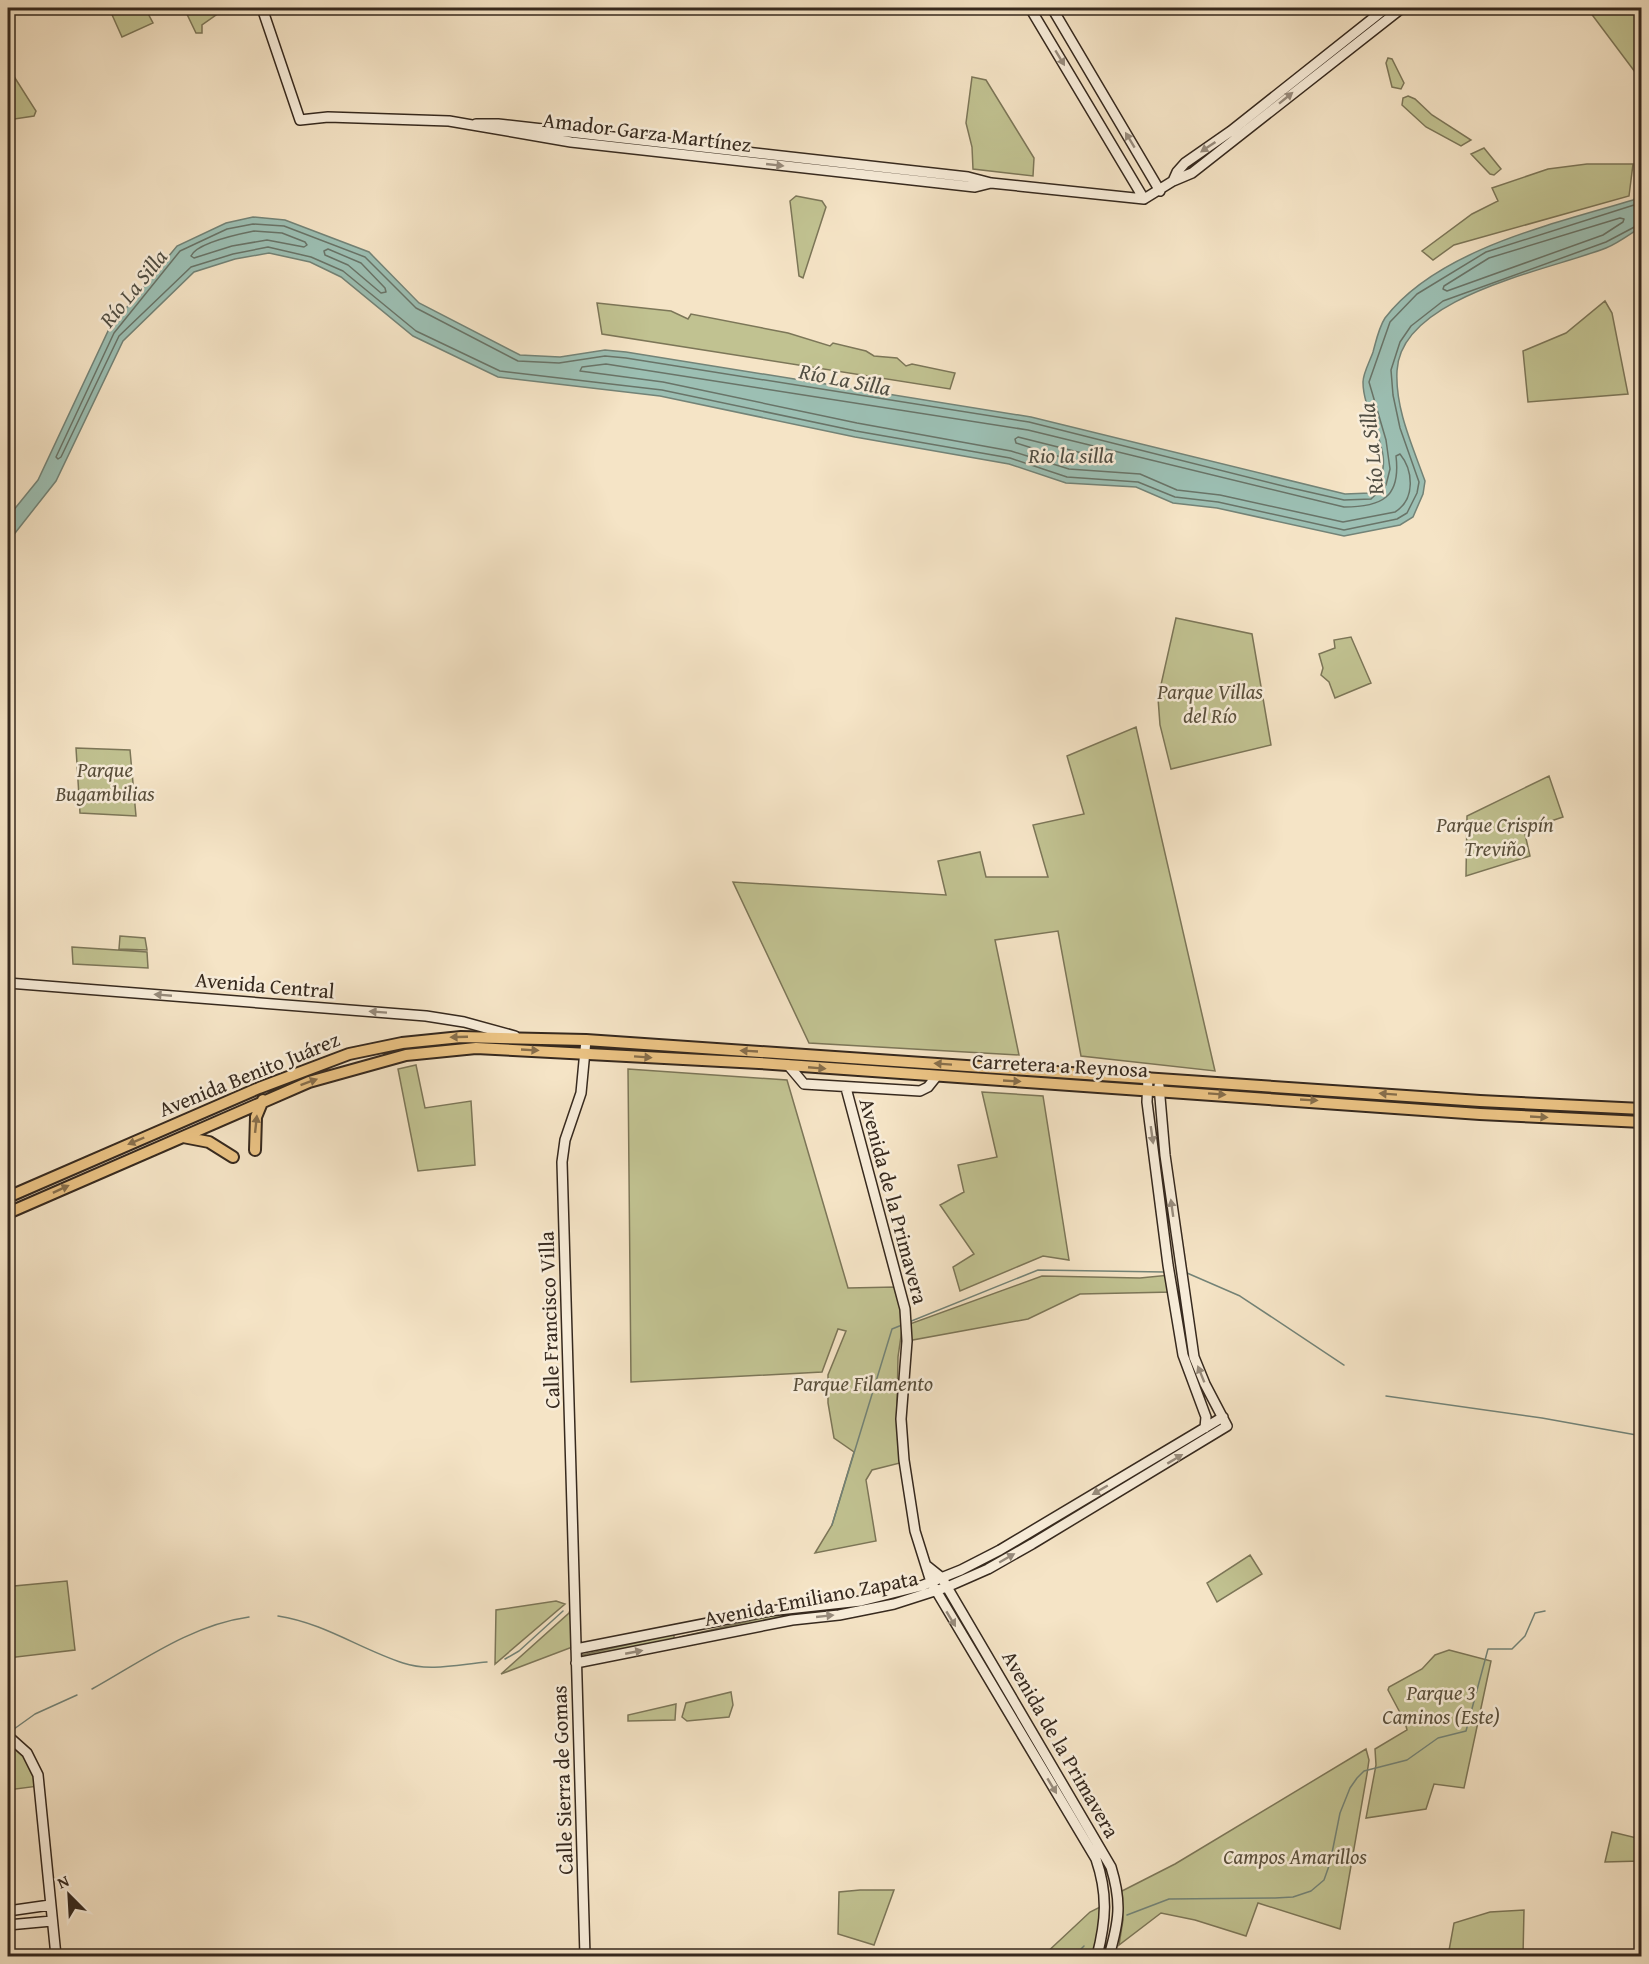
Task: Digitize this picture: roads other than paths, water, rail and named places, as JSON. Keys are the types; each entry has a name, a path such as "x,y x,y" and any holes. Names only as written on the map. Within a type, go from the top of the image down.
{"main road":[{"name":"Avenida Benito Juárez","path":"8,1197 287,1077 349,1054 402,1043 461,1037 518,1037"},
{"name":"Carretera a Reynosa","path":"518,1037 795,1053 1480,1101 1641,1109"},
{"name":"Carretera a Reynosa","path":"476,1048 759,1063 1480,1114 1641,1122"},
{"name":"Avenida Benito Juárez","path":"8,1213 229,1114 309,1082 379,1061 428,1052 476,1048"},
{"path":"759,1063 778,1062 795,1053"},
{"path":"158,1132 179,1129 214,1114 229,1114 241,1102 280,1085 287,1077"},
{"path":"255,1150 256,1117 263,1100"},
{"path":"180,1137 209,1142 233,1157"}],"street":[{"name":"Amador Garza Martínez","path":"262,8 300,120 350,117 498,124 1144,199"},
{"path":"1030,8 1144,199 1173,181 1185,163 1232,132 1329,58 1402,8"},
{"path":"1052,8 1160,191"},
{"path":"1329,58 1386,8"},
{"name":"Amador Garza Martínez","path":"476,124 495,131 571,142 975,187 991,183"},
{"name":"Avenida Central","path":"8,983 426,1016 464,1022 518,1037"},
{"name":"Calle Francisco Villa","path":"574,1602 562,1162 565,1140 581,1093 586,1040"},
{"name":"Avenida de la Primavera","path":"788,1065 804,1084 846,1088 905,1309 907,1325 902,1394 904,1460 915,1531 933,1587 1096,1859 1106,1903 1105,1926 1097,1956"},
{"path":"846,1088 916,1092 924,1089 936,1077"},
{"path":"1154,1077 1153,1090 1168,1265 1183,1355 1206,1417 1205,1428"},
{"path":"1153,1090 1194,1357 1225,1421"},
{"path":"1172,1285 1182,1283"},
{"name":"Avenida Emiliano Zapata","path":"576,1664 792,1620 839,1615 894,1604 933,1587 942,1578 1000,1550 1205,1428 1225,1421"},
{"name":"Avenida Emiliano Zapata","path":"576,1649 770,1611 871,1599 933,1587 947,1587 1023,1549 1225,1421"},
{"name":"Avenida de la Primavera","path":"927,1566 942,1578 1111,1867 1117,1889 1118,1920 1109,1956"},
{"name":"Calle Sierra de Gomas","path":"574,1602 585,1956"},
{"path":"8,1736 27,1753 37,1770 56,1956"},
{"path":"8,1911 50,1905"},
{"path":"8,1925 52,1921"}],"water":[{"name":"Rio la silla","path":"1641,193 1641,227 1624,238 1606,248 1516,277 1450,305 1423,323 1405,345 1397,371 1399,399 1406,428 1425,481 1423,494 1413,517 1400,525 1344,536 1217,508 1173,503 1136,487 1066,483 1009,464 855,437 660,396 498,377 413,336 341,277 310,262 269,253 235,259 194,272 123,341 56,481 8,542 8,517 38,480 109,329 177,246 226,223 253,217 285,220 369,252 419,303 520,355 560,357 605,350 626,352 1031,417 1345,494 1370,493 1379,480 1383,467 1383,453 1365,396 1363,378 1385,318 1408,294 1435,274 1499,242 1633,200"}],"waterway":[{"path":"909,1322 1038,1270 1164,1272"},
{"path":"1187,1273 1240,1296 1344,1365"},
{"path":"832,1525 892,1329 902,1325"},
{"path":"1386,1396 1542,1418 1642,1436"},
{"path":"505,1659 519,1651 563,1611"},
{"path":"1127,1915 1169,1899 1293,1897 1311,1891 1324,1880 1330,1863 1340,1813 1350,1788 1357,1778 1364,1771 1407,1760 1438,1738 1466,1731 1488,1649 1512,1649 1525,1636 1535,1613 1545,1611"},
{"path":"278,1616 311,1624 413,1666 456,1666 487,1662"},
{"path":"92,1689 187,1636 228,1621 249,1617"},
{"path":"14,1729 35,1714 77,1695"},
{"path":"1074,1956 1084,1946"}],"water label":[{"name":"Río La Silla","path":"133,288"},
{"name":"Río La Silla","path":"845,379"},
{"name":"Río La Silla","path":"1371,449"}],"park label":[{"name":"Parque Villas del Río","path":"1210,703"},
{"name":"Parque Bugambilias","path":"105,781"},
{"name":"Parque Crispín Treviño","path":"1495,836"},
{"name":"Parque Filamento","path":"863,1383"},
{"name":"Parque 3 Caminos (Este)","path":"1441,1704"},
{"name":"Campos Amarillos","path":"1295,1856"}]}
